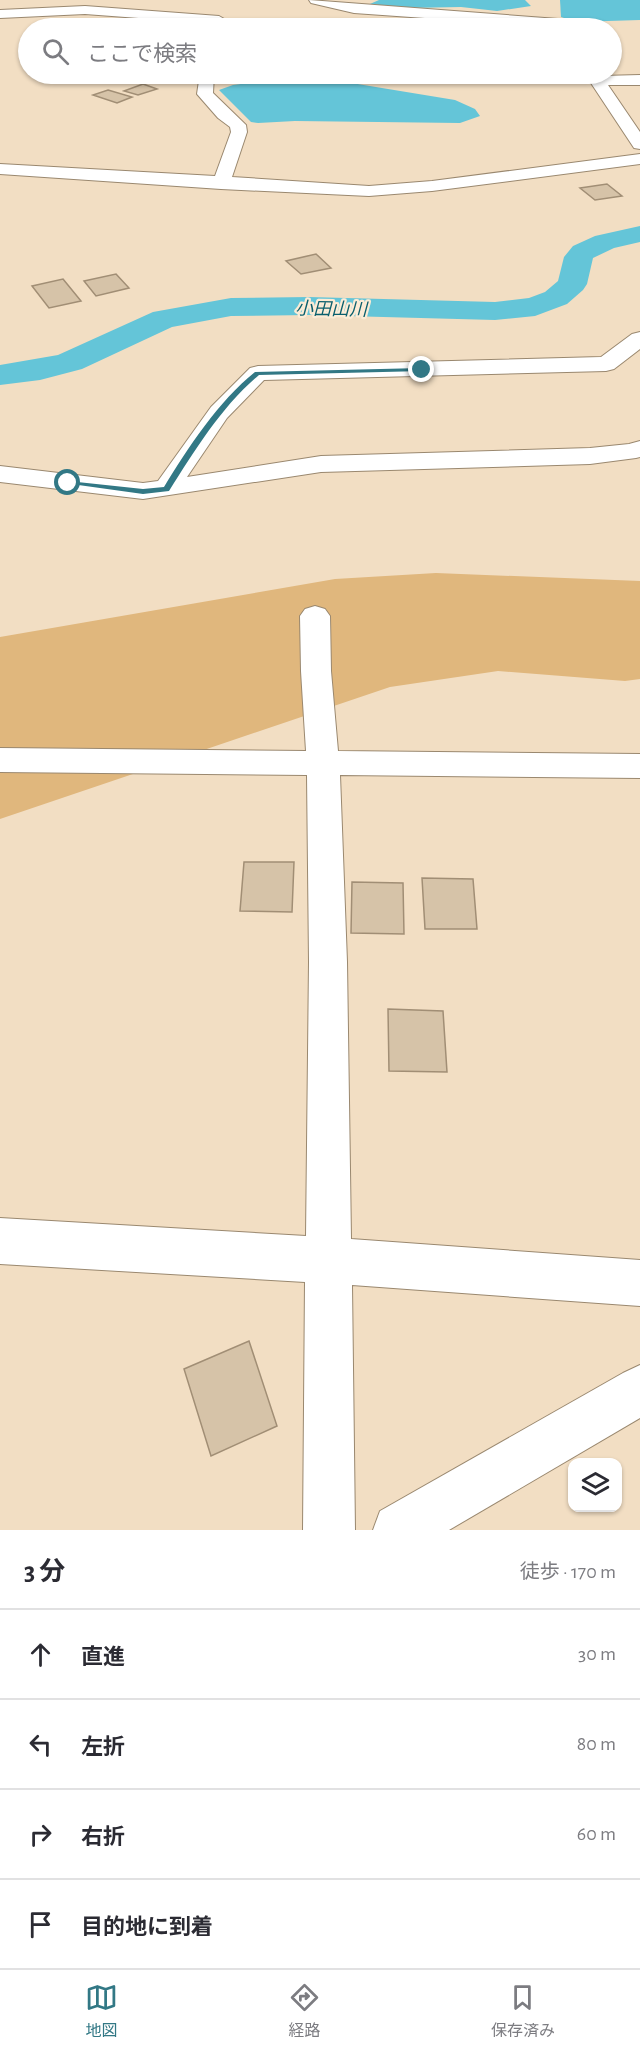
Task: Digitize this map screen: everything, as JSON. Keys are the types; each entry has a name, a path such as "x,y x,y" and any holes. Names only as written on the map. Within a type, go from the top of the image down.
{"street":[{"path":"316,0 354,9 485,18"},
{"path":"0,14 75,10 190,18"},
{"path":"622,79 640,80"},
{"path":"206,84 205,94 224,116 238,125 239,132 221,184"},
{"path":"601,84 640,144"},
{"path":"0,169 221,184 369,191 432,186 640,159"},
{"path":"166,489 191,448 243,385 258,373 606,364 640,339"},
{"path":"0,474 143,491 321,464 590,456 636,451 640,448"},
{"path":"315,616 316,671 323,764 328,962 329,1530"},
{"path":"0,760 640,766"},
{"path":"0,1241 328,1260 640,1283"},
{"path":"399,1530 640,1390"}],"shaded area":[{"path":"436,573 640,581 640,679 625,681 498,671 390,687 0,819 0,637 335,579"}],"water":[{"path":"379,0 525,0 531,6 497,11 461,7 407,8 370,4"},
{"path":"560,0 640,0 640,20 561,17"},
{"path":"358,84 455,100 475,109 480,116 460,123 295,121 258,123 251,122 219,90 233,85"}],"building":[{"path":"143,84 157,89 138,95 124,91"},
{"path":"108,90 132,97 117,103 93,95"},
{"path":"607,184 622,196 595,200 580,188"},
{"path":"316,254 331,268 301,274 286,261"},
{"path":"116,274 129,288 96,296 84,281"},
{"path":"63,279 81,301 49,308 32,286"},
{"path":"244,862 294,862 292,912 240,911"},
{"path":"422,878 473,879 477,929 425,929"},
{"path":"352,882 403,883 404,934 351,933"},
{"path":"388,1009 443,1011 447,1072 389,1071"},
{"path":"249,1341 277,1426 211,1456 184,1369"}],"waterway":[{"name":"小田山川","path":"0,375 40,370 70,362 164,319 231,307 309,306 495,311 535,307 556,298 572,284 578,257 583,252 605,242 640,234"}],"route":[{"path":"68,483 143,491 166,489 191,448 243,385 258,373 422,370"}]}
